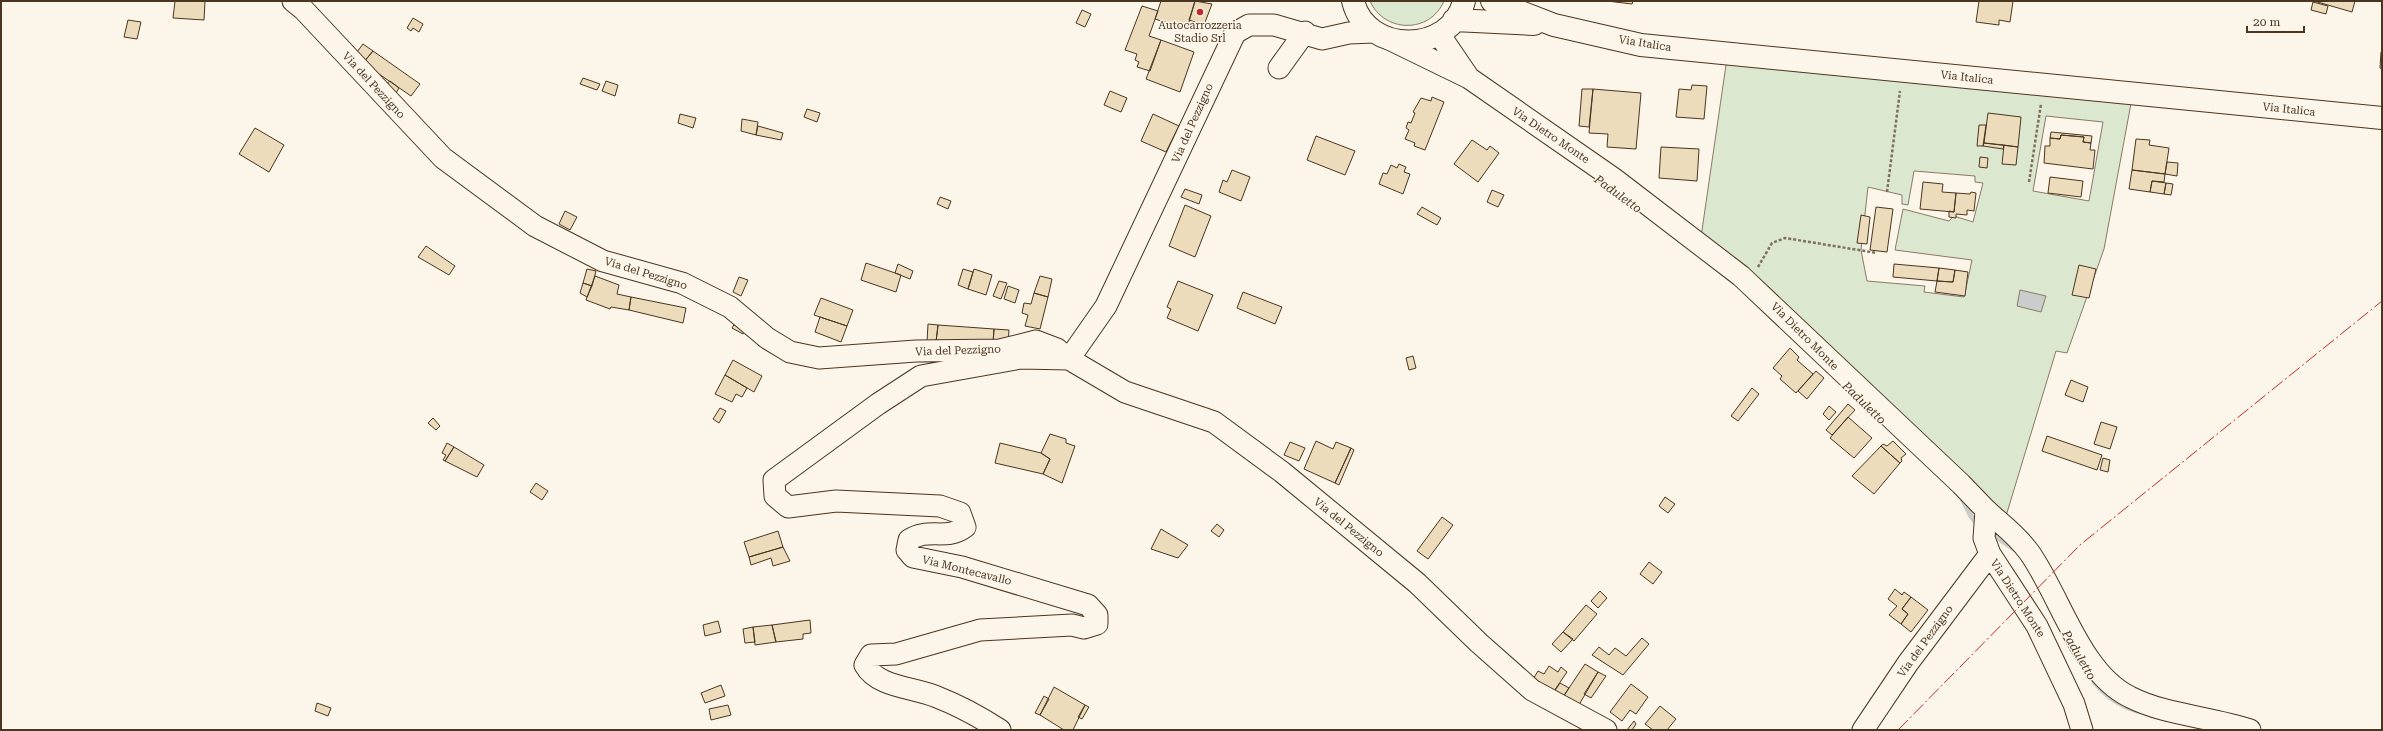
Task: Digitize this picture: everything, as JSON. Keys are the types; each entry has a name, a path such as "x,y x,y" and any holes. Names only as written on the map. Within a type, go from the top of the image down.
{"main road":[{"path":"1365,24 1414,42 1446,27 1464,1"},
{"name":"Via Italica","path":"1492,1 1554,25 1641,45 2382,118"},
{"name":"Via Italica","path":"1446,27 1554,25"}],"street":[{"name":"Via del Pezzigno","path":"293,1 443,158 535,226 603,261 682,283 730,307 767,338 790,352 819,358 916,351 1000,350 1036,341 1057,349 1069,359 1125,392 1214,422 1282,472 1417,583 1479,643 1532,690 1606,730"},
{"name":"Via del Pezzigno","path":"1069,359 1106,306 1235,33 1249,25 1274,25 1305,32 1322,39 1365,24"},
{"name":"Via Dietro Monte","path":"1365,24 1469,78 1613,178 1749,283 1961,484 2038,626 2074,704 2082,730"},
{"name":"Via Dietro Monte","path":"1446,27 1469,78"},
{"path":"1279,68 1305,32"},
{"name":"Via Montecavallo","path":"1000,730 966,709 935,696 886,682 869,672 865,665 871,655 896,654 980,630 1072,625 1084,628 1097,624 1097,614 1088,605 962,567 913,558 907,550 909,540 918,534 956,534 965,527 960,513 940,506 836,501 788,507 775,496 774,480 878,404 920,376 1021,358 1069,359"},
{"path":"1986,530 2008,527 2029,552 2049,584 2087,655 2108,682 2129,697 2150,705 2250,730"},
{"name":"Via del Pezzigno","path":"1863,730 1908,663 1986,530"}],"path":[{"path":"1887,192 1903,71"},
{"path":"2029,182 2044,84"},
{"path":"1749,283 1772,244 1785,238 1877,253"}],"green space":[{"path":"1370,1 1444,1 1437,12 1428,19 1418,24 1407,25 1396,24 1386,19 1377,12"},
{"path":"1727,58 2132,98 2104,249 2067,353 2056,351 2006,516 1700,244","holes":["2046,116 2103,122 2089,201 2033,191","1914,171 1975,176 1975,182 1983,183 1973,222 1954,216 1949,221 1903,209 1895,250 1972,260 1964,297 1924,292 1925,286 1867,281 1861,250 1868,187 1902,195 1902,204 1908,205"]}],"shaded area":[{"path":"2020,290 2046,296 2041,312 2017,306"}],"building":[{"path":"175,1 205,1 204,20 173,18"},
{"path":"1161,1 1195,1 1187,29 1155,19"},
{"name":"Autocarrozzeria Stadio Srl","path":"1195,1 1212,4 1204,25 1189,20"},
{"path":"1607,1 1633,1 1632,4"},
{"path":"1979,1 2013,1 2010,22 1999,20 1999,25 1976,22"},
{"path":"2314,1 2355,1 2352,12"},
{"path":"2313,2 2328,6 2326,14 2311,10"},
{"path":"1142,6 1158,11 1149,36 1161,40 1150,71 1137,67 1139,62 1135,60 1137,54 1125,50"},
{"path":"1082,10 1091,14 1085,27 1076,23"},
{"path":"413,18 423,24 419,32 413,28 411,31 407,28"},
{"path":"128,20 141,22 137,39 124,37"},
{"path":"1161,40 1194,52 1180,92 1146,79"},
{"path":"363,44 373,51 363,63 354,56"},
{"path":"373,51 420,84 411,96 363,63"},
{"path":"2382,52 2382,69 2380,68"},
{"path":"583,78 600,84 597,90 580,84"},
{"path":"390,81 399,88 396,93 385,85"},
{"path":"606,81 618,85 615,96 602,91"},
{"path":"1692,85 1707,86 1704,119 1676,117 1679,89 1691,90"},
{"path":"1582,89 1593,89 1589,127 1579,126"},
{"path":"1593,89 1641,93 1636,149 1607,147 1608,134 1589,133"},
{"path":"1110,91 1127,98 1121,112 1104,105"},
{"path":"1432,97 1444,102 1425,150 1414,146 1415,143 1405,139 1409,130 1406,128 1408,122 1411,123 1415,113 1413,112 1421,98 1431,101"},
{"path":"807,109 820,113 817,122 804,117"},
{"path":"1988,113 2021,117 2018,147 1984,143"},
{"path":"680,114 696,118 693,128 678,123"},
{"path":"1153,114 1179,126 1166,152 1141,141"},
{"path":"742,119 758,122 756,135 741,131"},
{"path":"1979,125 1986,125 1983,146 1977,146"},
{"path":"758,126 783,133 781,140 756,135"},
{"path":"255,128 284,145 269,172 239,154"},
{"path":"2051,132 2092,136 2091,143 2083,142 2084,137 2061,135 2060,139 2050,138"},
{"path":"2061,135 2084,137 2083,142 2091,143 2090,150 2095,150 2093,169 2044,163 2045,146 2050,146 2050,138 2060,139"},
{"path":"1316,136 1355,151 1345,175 1307,160"},
{"path":"2136,139 2150,140 2149,145 2169,148 2165,174 2132,170"},
{"path":"1472,140 1487,150 1490,146 1499,153 1478,182 1454,164"},
{"path":"1984,143 2004,145 2003,149 1983,146"},
{"path":"2004,145 2018,147 2016,165 2002,164"},
{"path":"1661,147 1699,149 1697,181 1659,178"},
{"path":"1980,157 1988,158 1987,168 1979,167"},
{"path":"2167,162 2178,163 2177,176 2165,174"},
{"path":"1399,164 1406,167 1404,172 1410,174 1403,194 1379,184 1383,173 1387,174 1391,165 1397,168"},
{"path":"1232,170 1250,177 1241,201 1219,192 1223,180 1227,182"},
{"path":"2132,170 2165,174 2164,182 2152,181 2150,192 2129,189"},
{"path":"2050,177 2083,181 2081,197 2048,193"},
{"path":"2152,181 2166,183 2164,194 2150,192"},
{"path":"1923,182 1943,184 1942,192 1956,193 1954,212 1920,209"},
{"path":"2166,183 2173,184 2171,195 2164,194"},
{"path":"1185,189 1202,195 1199,204 1181,197"},
{"path":"1492,190 1504,195 1498,207 1487,202"},
{"path":"1971,192 1976,193 1974,211 1967,210 1967,215 1956,214 1956,218 1949,217 1949,211 1954,212 1956,193 1970,194"},
{"path":"940,197 951,201 948,209 937,204"},
{"path":"1185,205 1211,216 1195,257 1169,246"},
{"path":"1422,207 1441,218 1437,225 1417,214"},
{"path":"1876,207 1893,209 1887,252 1870,250"},
{"path":"565,211 577,217 570,230 559,224"},
{"path":"1861,215 1870,217 1867,244 1857,243"},
{"path":"426,246 455,266 449,275 418,257"},
{"path":"866,263 901,275 896,292 861,280"},
{"path":"898,264 913,271 910,279 895,273"},
{"path":"1894,264 1939,268 1937,281 1893,277"},
{"path":"2079,265 2096,269 2089,298 2072,295"},
{"path":"1939,268 1955,270 1953,282 1937,281"},
{"path":"587,269 596,271 592,286 583,283"},
{"path":"963,269 973,272 968,289 958,285"},
{"path":"974,269 992,275 986,295 968,289"},
{"path":"1955,270 1968,272 1965,296 1935,292 1937,281 1953,282"},
{"path":"595,276 619,285 617,294 631,297 629,310 611,307 610,309 586,300"},
{"path":"1040,276 1052,279 1048,297 1034,293"},
{"path":"739,277 748,280 741,296 733,292"},
{"path":"999,281 1007,283 1001,299 993,296"},
{"path":"1178,281 1213,295 1198,331 1167,318 1171,309 1167,307"},
{"path":"583,283 592,286 587,297 580,293"},
{"path":"1008,286 1019,290 1015,303 1004,299"},
{"path":"1243,292 1282,307 1275,324 1237,308"},
{"path":"1034,293 1048,297 1040,329 1025,326 1028,315 1022,313 1024,303 1031,304"},
{"path":"631,297 686,308 683,323 629,310"},
{"path":"821,298 853,310 847,326 814,315"},
{"path":"820,317 847,326 841,342 815,332"},
{"path":"735,323 746,329 743,334 732,328"},
{"path":"928,324 938,325 936,342 927,342"},
{"path":"938,325 994,329 993,343 936,342"},
{"path":"994,329 1009,330 1008,344 993,343"},
{"path":"1790,348 1799,357 1797,360 1813,374 1796,393 1780,379 1782,376 1773,368"},
{"path":"1413,356 1416,368 1409,370 1406,358"},
{"path":"733,360 762,376 754,392 725,375"},
{"path":"1816,371 1824,378 1807,399 1798,391"},
{"path":"725,375 747,388 742,397 736,394 732,402 715,394"},
{"path":"2071,380 2088,387 2083,402 2065,395"},
{"path":"1752,388 1759,394 1738,421 1731,416"},
{"path":"1848,404 1855,410 1832,435 1826,430"},
{"path":"1829,406 1836,412 1829,420 1823,414"},
{"path":"720,408 726,411 719,423 713,419"},
{"path":"1848,417 1872,438 1854,458 1830,438"},
{"path":"433,418 440,426 436,430 428,423"},
{"path":"2101,422 2117,427 2110,449 2094,444"},
{"path":"1050,434 1066,439 1066,443 1075,446 1062,483 1043,474 1050,459 1041,453"},
{"path":"2047,436 2102,455 2097,470 2042,451"},
{"path":"1316,441 1333,449 1336,442 1351,448 1335,483 1304,469"},
{"path":"1893,441 1906,454 1901,458 1902,461 1900,463 1881,446 1883,444 1887,446"},
{"path":"1290,442 1305,448 1299,461 1284,455"},
{"path":"447,443 454,447 445,461 443,460 446,455 442,453"},
{"path":"1000,443 1041,453 1050,459 1043,474 995,463"},
{"path":"1881,446 1900,463 1874,494 1852,476"},
{"path":"454,447 484,465 477,477 445,461"},
{"path":"1351,448 1354,450 1339,485 1335,483"},
{"path":"2103,458 2110,460 2108,472 2100,470"},
{"path":"536,483 548,491 542,500 530,492"},
{"path":"1665,497 1675,504 1668,513 1659,506"},
{"path":"1442,517 1453,525 1428,559 1417,551"},
{"path":"1217,524 1224,530 1219,537 1211,531"},
{"path":"1161,529 1188,545 1178,558 1151,549"},
{"path":"778,531 783,547 749,557 744,542"},
{"path":"783,547 790,561 773,566 771,558 751,565 749,557"},
{"path":"1649,562 1662,572 1653,584 1640,574"},
{"path":"1895,589 1902,595 1904,592 1911,597 1902,609 1908,614 1901,624 1889,615 1897,606 1888,599"},
{"path":"1600,591 1607,598 1598,608 1591,601"},
{"path":"1911,597 1928,610 1911,632 1901,624 1908,614 1902,609"},
{"path":"1586,605 1597,614 1574,641 1563,632"},
{"path":"810,620 811,633 803,634 803,639 776,642 772,625"},
{"path":"718,621 721,632 705,636 703,625"},
{"path":"772,625 776,642 755,645 753,627"},
{"path":"753,627 755,642 745,643 743,629"},
{"path":"1563,632 1573,639 1561,652 1552,644"},
{"path":"1642,638 1649,644 1623,675 1592,655 1599,647 1609,655 1615,648 1626,656"},
{"path":"1585,664 1598,672 1576,710 1561,700"},
{"path":"1549,666 1558,672 1561,667 1567,672 1550,697 1530,684 1538,671 1544,674"},
{"path":"1598,672 1606,676 1591,698 1584,694"},
{"path":"1560,683 1569,688 1561,700 1552,695"},
{"path":"1631,684 1648,697 1636,714 1630,710 1622,721 1610,712"},
{"path":"721,685 725,696 705,703 701,693"},
{"path":"1054,687 1085,705 1073,730 1064,730 1040,715"},
{"path":"1044,696 1049,699 1040,715 1035,713"},
{"path":"317,703 331,708 328,716 315,711"},
{"path":"728,705 731,715 711,720 709,709"},
{"path":"1085,705 1089,707 1082,719 1078,717"},
{"path":"1660,706 1676,719 1667,730 1653,730 1645,724"},
{"path":"1634,721 1636,724 1632,730 1627,730"}],"waterway":[{"name":"Paduletto","path":"1961,496 1971,516 1979,526"},
{"name":"Paduletto","path":"1988,531 2014,549"},
{"name":"Paduletto","path":"2091,677 2100,689 2118,703 2138,711"}],"power":[{"path":"1898,730 2080,545 2382,301"}],"place":[{"name":"Autocarrozzeria Stadio Srl","path":"1200,12"}]}
